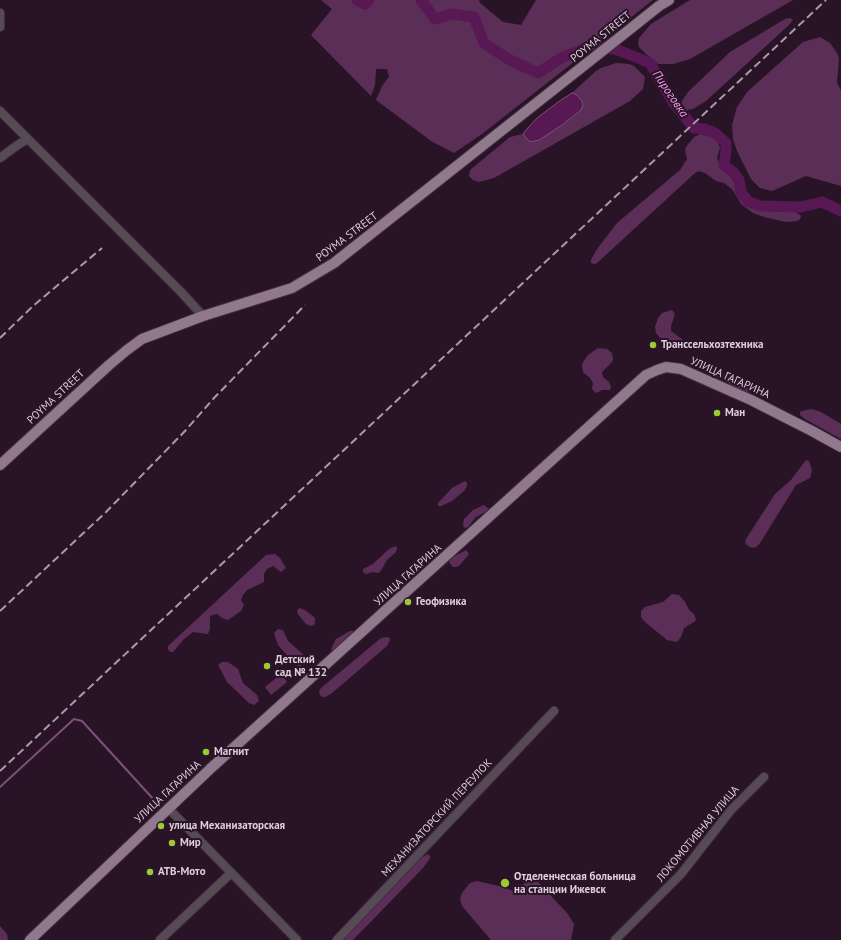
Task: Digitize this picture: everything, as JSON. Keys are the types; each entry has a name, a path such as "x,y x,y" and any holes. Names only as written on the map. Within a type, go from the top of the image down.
{"main road":[{"name":"POYMA STREET","path":"0,465 127,350 142,339 203,316 292,288 334,263 659,6 669,0"},
{"name":"УЛИЦА ГАГАРИНА","path":"30,940 168,808 641,378 651,372 666,367 681,369 751,400 841,447"}],"street":[{"path":"0,13 0,27"},
{"path":"0,111 176,286 203,316"},
{"path":"0,158 28,139"},
{"name":"МЕХАНИЗАТОРСКИЙ ПЕРЕУЛОК","path":"337,940 554,710"},
{"name":"ЛОКОМОТИВНАЯ УЛИЦА","path":"615,940 681,874 731,810 764,777"},
{"path":"168,808 297,940"},
{"path":"160,940 231,872"}],"shaded area":[{"path":"321,0 479,0 480,3 503,22 521,25 536,0 653,0 482,134 454,153 431,141 376,100 382,86 389,77 387,69 376,69 375,85 371,96 311,35 332,9"},
{"path":"690,0 793,0 690,59 673,64 658,64 639,47 639,38 651,24"},
{"path":"790,18 793,20 790,24 706,101 693,109 685,110 681,107 682,101 688,92 730,52 785,19"},
{"path":"820,37 830,43 839,58 837,83 841,90 841,186 806,176 772,191 760,188 751,179 737,151 733,139 732,125 737,107 747,92 803,42"},
{"path":"616,63 634,66 645,77 643,89 630,101 494,178 479,182 473,180 469,176 470,170 510,137 523,134 527,139 539,140 573,117 581,110 577,95 572,93 596,71"},
{"path":"572,93 577,95 582,101 583,105 581,110 539,140 530,142 523,134 526,130 537,118"},
{"path":"700,134 711,136 718,143 720,148 717,158 719,163 735,181 740,194 747,202 761,210 795,212 801,216 800,219 797,221 786,222 753,213 741,204 732,189 724,183 716,181 705,173 699,171 597,263 591,263 597,249 617,223 680,170 687,159 685,150 686,147 694,137"},
{"path":"672,310 675,314 671,331 683,340 684,346 680,350 666,345 656,333 655,327 658,318 662,313"},
{"path":"598,348 607,349 612,353 613,359 602,372 603,377 609,382 611,387 610,390 602,390 596,393 592,389 593,383 583,372 582,366 588,355"},
{"path":"707,369 752,384 754,390 748,393 738,390 725,380 709,374"},
{"path":"812,409 821,412 841,424 841,439 800,415 800,412"},
{"path":"806,460 809,461 812,470 810,478 796,485 760,543 756,547 752,548 747,545 745,542 746,539 775,494 791,480"},
{"path":"465,481 467,486 464,491 452,501 438,506 438,503 452,488"},
{"path":"484,505 489,509 476,517 468,527 465,528 463,526 464,519 473,510"},
{"path":"396,546 396,552 387,560 380,572 366,574 363,572 363,569 373,564 389,549"},
{"path":"466,550 469,554 459,566 453,567 449,562 453,557"},
{"path":"275,554 280,558 286,568 281,572 273,566 267,569 264,574 264,582 247,590 243,595 241,600 244,605 241,611 228,620 217,614 212,615 210,617 210,629 208,634 193,632 183,640 173,652 170,652 168,646 266,555"},
{"path":"672,594 679,595 689,610 694,614 696,620 684,628 681,637 677,642 667,640 641,617 641,611 645,607 663,602"},
{"path":"299,608 305,610 315,618 314,625 311,626 306,624 298,614 297,611"},
{"path":"278,629 283,630 288,641 307,658 300,667 278,645 274,633"},
{"path":"350,631 353,631 353,634 334,652 331,649 336,639"},
{"path":"381,638 390,638 390,640 387,646 332,693 325,697 320,695 319,692 321,688"},
{"path":"222,662 228,662 238,669 243,683 257,695 259,701 254,705 249,703 227,682 218,665"},
{"path":"281,674 287,682 271,695 265,687"},
{"path":"428,854 430,858 423,868 353,940 340,940 420,858"},
{"path":"531,879 537,881 567,913 574,924 571,940 491,940 462,906 460,899 462,893 470,883 477,881 513,891"},
{"path":"0,926 7,934 8,940 0,940"}],"waterway":[{"name":"Пироговка","path":"357,0 365,4 369,0"},
{"name":"Пироговка","path":"421,0 435,19 452,14 474,17 484,43 508,59 538,73 561,58 593,45 618,50 650,63 673,102 694,128 705,129 715,133 726,143 724,165 733,172 739,180 741,193 749,202 761,206 801,207 822,202 841,211"},
{"path":"0,787 74,719 82,721 156,802"}],"railway":[{"path":"0,771 826,0"},
{"path":"0,338 33,306 102,248"},
{"path":"0,611 106,512 305,305"}],"place":[{"name":"Транссельхозтехника","path":"653,345"},
{"name":"Ман","path":"717,413"},
{"name":"Геофизика","path":"408,602"},
{"name":"Детский сад № 132","path":"267,666"},
{"name":"Магнит","path":"206,752"},
{"name":"улица Механизаторская","path":"161,826"},
{"name":"Мир","path":"172,843"},
{"name":"АТВ-Мото","path":"150,872"},
{"name":"Отделенческая больница на станции Ижевск","path":"505,883"}]}
